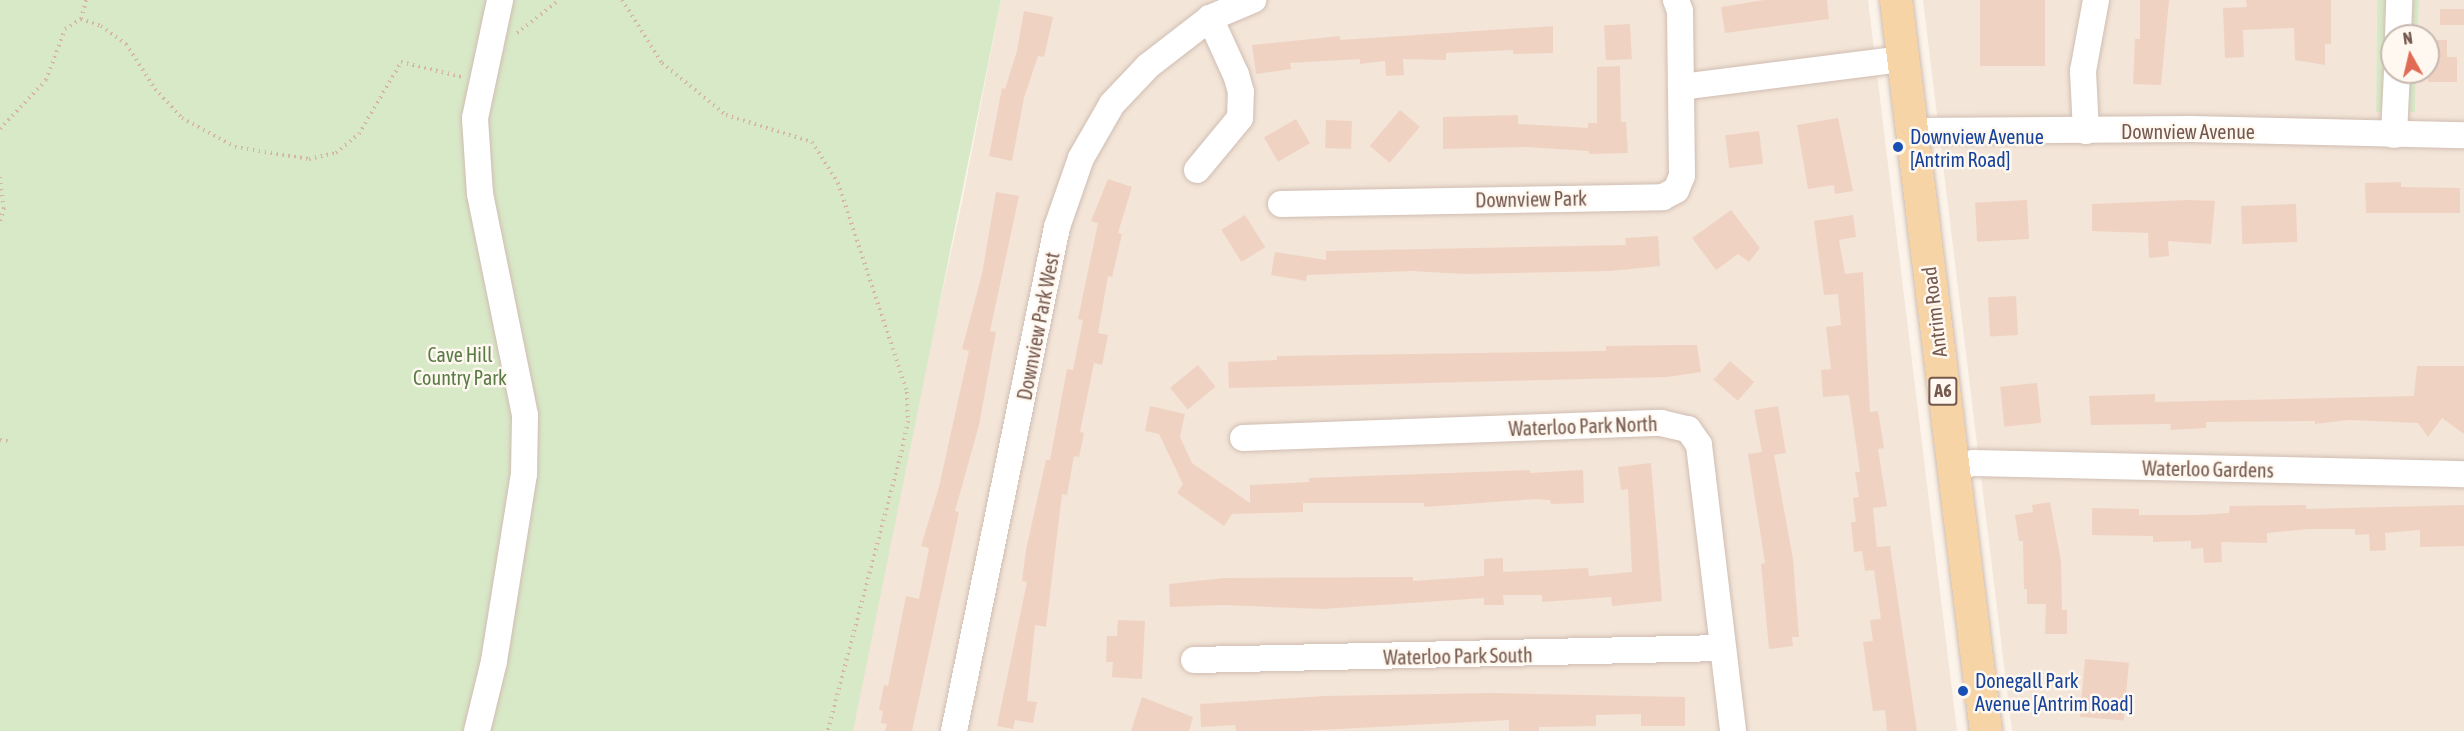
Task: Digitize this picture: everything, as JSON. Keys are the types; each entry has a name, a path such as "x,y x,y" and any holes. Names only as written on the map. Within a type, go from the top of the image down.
{"main road":[{"name":"Antrim Road","path":"1896,0 1986,731"}],"street":[{"path":"477,731 510,572 524,450 525,415 480,194 475,118 491,53 500,0"},
{"name":"Downview Park West","path":"954,731 1057,228 1081,158 1112,104 1149,66 1210,18 1253,0"},
{"path":"2086,130 2083,71 2096,0"},
{"path":"2398,24 2399,0"},
{"name":"Downview Park","path":"1281,204 1663,197 1676,190 1682,176 1678,5"},
{"path":"1197,170 1240,118 1241,92 1236,75 1210,18"},
{"path":"1681,87 1902,59"},
{"path":"2394,135 2396,84"},
{"name":"Downview Avenue","path":"1912,131 2086,130 2464,135"},
{"name":"Waterloo Park North","path":"1243,438 1661,423 1688,429 1699,445 1733,731"},
{"name":"Waterloo Gardens","path":"1953,467 1985,464 2464,474"},
{"name":"Waterloo Park South","path":"1194,660 1722,648"}],"path":[{"path":"0,129 46,80 65,29 81,19 86,0"},
{"path":"491,53 559,0"},
{"path":"622,0 662,63 726,115 812,142 838,183 907,392 908,421 902,450 828,731"},
{"path":"81,19 101,27 126,44 155,90 196,127 235,147 309,159 336,153 359,134 400,62 483,83"},
{"path":"0,177 4,208 0,222"},
{"path":"0,440 12,442"}],"shaded area":[{"path":"1001,0 1868,0 1957,731 846,731 962,202"},
{"path":"1923,0 2377,0 2376,112 2415,112 2416,84 2440,84 2440,24 2418,24 2419,0 2464,0 2464,731 2012,731"}],"green space":[{"name":"Cave Hill Country Park","path":"0,0 1001,0 853,731 0,731"},
{"path":"2377,0 2419,0 2418,24 2380,24 2380,84 2416,84 2415,112 2376,112"}],"building":[{"path":"1764,0 1827,0 1829,19 1725,33 1721,7"},
{"path":"1980,0 2045,0 2045,66 1980,66"},
{"path":"2140,0 2169,0 2161,85 2133,84 2135,39 2140,39"},
{"path":"2246,0 2331,0 2331,44 2325,44 2325,65 2295,60 2294,28 2243,30 2244,57 2225,58 2223,8 2247,7"},
{"path":"2440,9 2464,9 2464,25 2440,24"},
{"path":"1024,11 1053,17 1044,57 1038,56 1024,98 1012,161 989,156 1002,88 1005,89 1017,51"},
{"path":"1630,24 1632,59 1606,60 1604,25"},
{"path":"1553,26 1553,53 1513,54 1513,50 1446,53 1446,60 1403,59 1404,75 1386,76 1385,61 1360,64 1360,59 1290,63 1291,69 1256,74 1252,45 1340,36 1340,40"},
{"path":"2440,40 2447,40 2447,57 2457,57 2457,82 2440,82"},
{"path":"1620,66 1621,122 1626,122 1628,153 1589,154 1589,151 1526,147 1443,149 1443,117 1518,115 1518,124 1588,128 1588,123 1597,123 1597,67"},
{"path":"1400,110 1420,127 1390,163 1370,146"},
{"path":"1838,118 1853,191 1835,194 1834,185 1808,189 1797,125"},
{"path":"1296,119 1310,143 1278,162 1264,138"},
{"path":"1326,120 1352,121 1351,149 1325,148"},
{"path":"1759,131 1763,164 1729,168 1725,135"},
{"path":"1108,179 1132,187 1118,233 1122,234 1112,277 1108,276 1098,333 1108,335 1102,365 1094,363 1080,432 1084,433 1079,457 1074,456 1067,495 1062,494 1046,627 1035,625 1027,701 1037,702 1033,723 1015,720 1013,729 997,726 1027,582 1022,581 1026,550 1046,460 1050,460 1067,369 1073,370 1083,320 1078,319 1098,223 1091,221"},
{"path":"2401,182 2401,187 2460,188 2460,213 2366,213 2365,183"},
{"path":"996,192 1019,196 990,331 996,332 979,425 955,511 959,512 912,731 885,731 887,724 881,723 883,711 879,710 884,685 888,686 906,596 919,599 929,548 921,546 939,487 969,351 962,349 982,274"},
{"path":"2027,200 2029,239 1977,242 1975,203"},
{"path":"2215,201 2211,244 2168,241 2169,256 2149,258 2148,233 2092,231 2092,204"},
{"path":"2296,204 2297,242 2242,244 2241,206"},
{"path":"1731,210 1760,248 1749,262 1738,254 1716,270 1692,238"},
{"path":"1245,215 1265,247 1241,262 1221,230"},
{"path":"1853,215 1856,237 1839,240 1845,274 1863,272 1870,412 1878,411 1884,448 1878,449 1887,506 1873,508 1877,547 1890,546 1917,731 1887,731 1885,710 1873,711 1863,642 1873,641 1870,620 1881,619 1874,570 1865,571 1862,551 1854,552 1851,522 1856,522 1853,498 1859,497 1855,472 1860,472 1849,395 1823,397 1821,370 1831,369 1826,327 1841,325 1838,294 1824,295 1814,221"},
{"path":"1658,236 1660,266 1610,271 1466,274 1410,271 1307,275 1306,281 1271,275 1275,252 1326,260 1326,251 1626,245 1625,238"},
{"path":"2016,296 2018,335 1990,336 1988,297"},
{"path":"1697,345 1701,372 1667,377 1229,388 1228,362 1277,360 1277,356 1606,351 1606,346"},
{"path":"1730,361 1754,382 1738,401 1714,380"},
{"path":"1198,365 1216,387 1188,409 1170,388"},
{"path":"2417,366 2464,366 2464,434 2442,418 2428,437 2418,423 2349,420 2315,424 2315,421 2206,422 2206,428 2170,430 2171,424 2091,425 2089,396 2155,394 2155,402 2414,396"},
{"path":"2037,383 2041,423 2004,427 2000,387"},
{"path":"1150,406 1185,414 1180,437 1192,463 1250,503 1250,485 1309,482 1309,478 1583,470 1584,503 1551,504 1550,500 1536,499 1424,507 1424,503 1303,503 1303,512 1232,514 1224,526 1177,493 1183,484 1159,434 1145,431"},
{"path":"1778,406 1786,453 1774,455 1793,559 1799,637 1792,637 1793,646 1769,649 1761,564 1765,563 1748,454 1762,452 1754,410"},
{"path":"1651,463 1662,601 1612,606 1611,597 1542,602 1542,595 1503,595 1504,605 1484,605 1484,598 1322,609 1224,605 1170,607 1169,584 1224,578 1413,577 1413,581 1484,576 1484,559 1503,558 1503,572 1588,568 1589,576 1632,572 1628,489 1621,490 1618,467"},
{"path":"2050,502 2061,561 2062,610 2067,610 2067,634 2045,634 2046,604 2027,604 2027,589 2024,589 2023,541 2019,541 2015,515 2033,512 2032,505"},
{"path":"2306,505 2306,509 2464,505 2464,546 2420,547 2420,530 2385,533 2386,550 2370,551 2369,534 2355,535 2355,529 2308,529 2267,533 2267,543 2221,542 2222,562 2204,563 2203,548 2191,549 2191,541 2153,542 2153,536 2092,535 2092,508 2139,509 2139,515 2197,515 2229,513 2230,506"},
{"path":"1118,620 1145,621 1142,679 1112,677 1113,662 1106,662 1107,636 1117,636"},
{"path":"2085,659 2129,663 2124,721 2080,717"},
{"path":"1492,693 1685,697 1685,726 1641,726 1641,714 1596,715 1596,726 1539,727 1539,731 1509,731 1509,720 1299,731 1236,731 1235,725 1201,727 1200,704 1325,696"},
{"path":"1142,697 1193,717 1189,731 1131,731"}],"place":[{"name":"Downview Avenue [Antrim Road]","path":"1898,147"},
{"name":"Donegall Park Avenue [Antrim Road]","path":"1963,691"}]}
